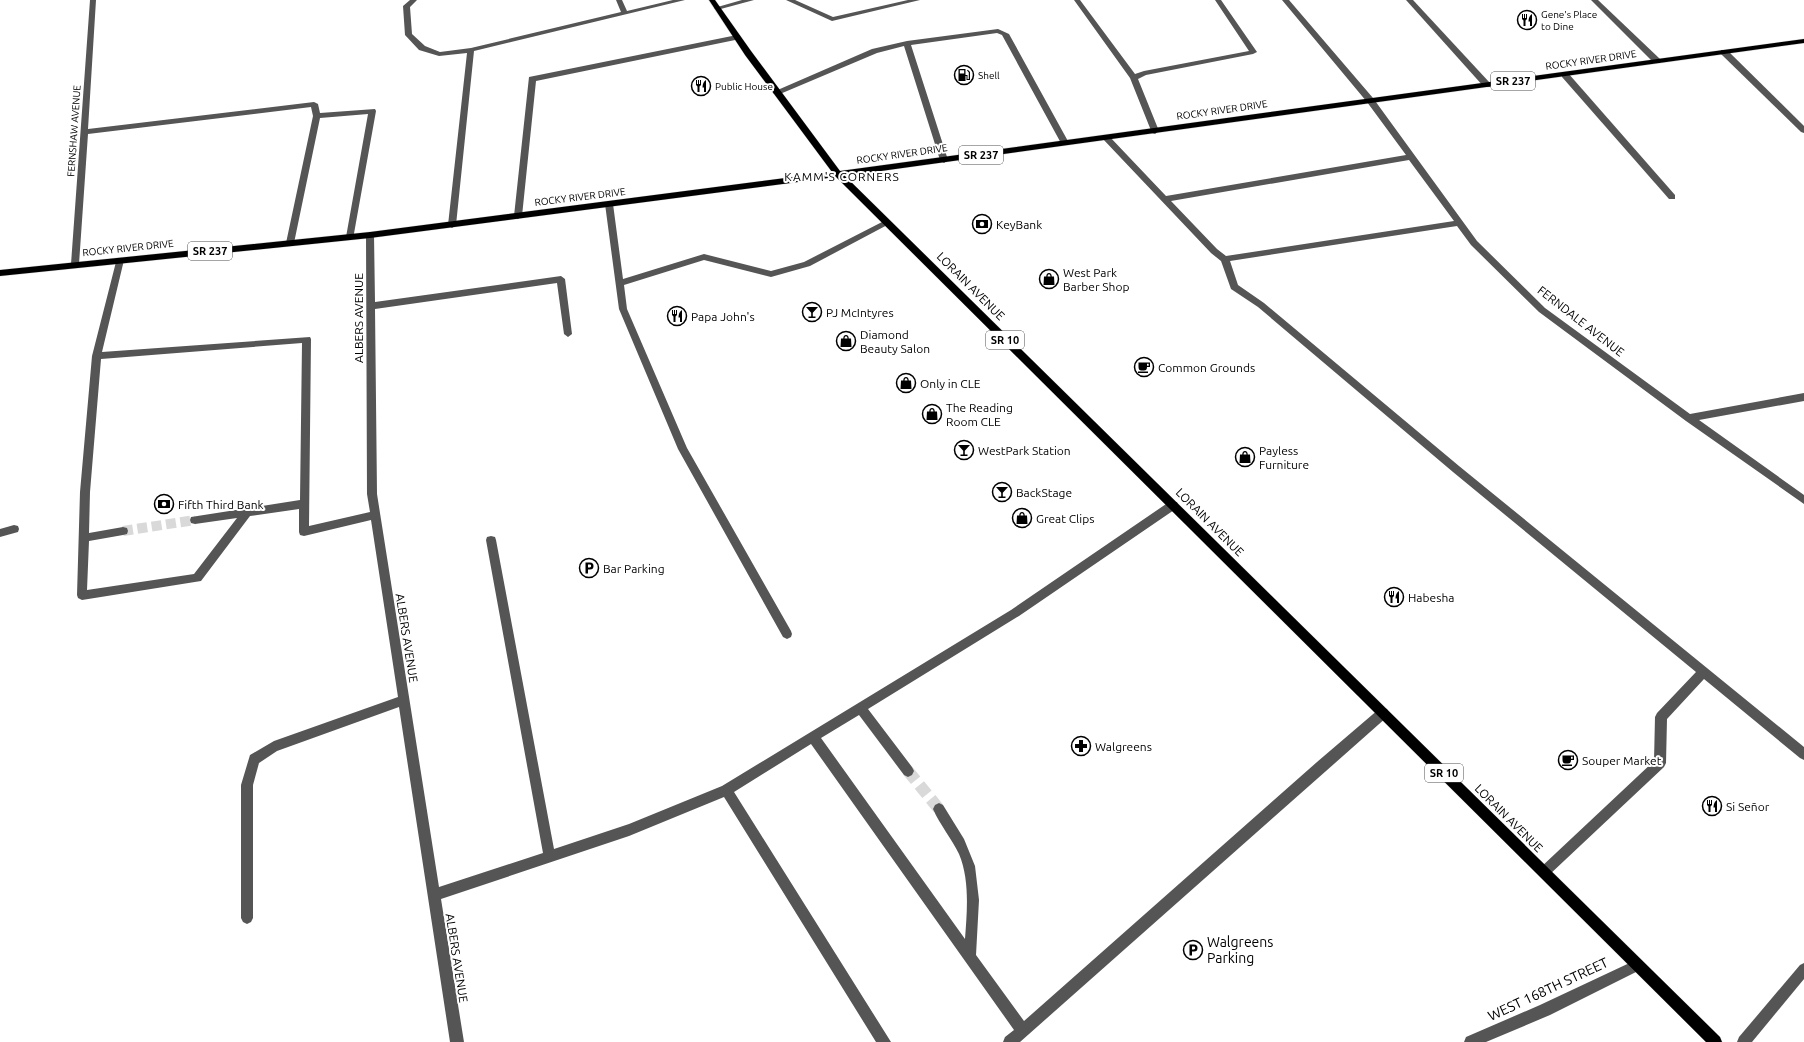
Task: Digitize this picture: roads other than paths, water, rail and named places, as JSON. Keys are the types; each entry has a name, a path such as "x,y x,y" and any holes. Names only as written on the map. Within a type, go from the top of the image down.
{"main road":[{"name":"LORAIN AVENUE","path":"712,0 776,92 838,174 1715,1042"},
{"name":"ROCKY RIVER DRIVE","path":"0,273 75,264 370,235 452,225 1106,138 1370,100 1565,75 1804,41"}],"street":[{"name":"FERNSHAW AVENUE","path":"75,264 93,0"},
{"path":"414,0 406,6 409,35 422,48 439,54 470,50 682,0"},
{"path":"619,0 625,13"},
{"path":"717,8 751,0"},
{"path":"790,0 832,19 917,0"},
{"path":"1077,0 1134,78 1154,131"},
{"path":"1134,78 1144,73 1252,52 1218,0"},
{"name":"FERNDALE AVENUE","path":"1285,0 1370,100 1474,244 1542,310 1804,500"},
{"path":"1409,0 1487,84"},
{"path":"1594,0 1657,61"},
{"path":"776,92 875,51 907,43 998,32 1005,34 1065,143"},
{"path":"518,216 532,79 737,37"},
{"path":"907,43 944,160"},
{"path":"452,225 470,50"},
{"path":"1724,52 1804,130"},
{"path":"1565,75 1672,197"},
{"path":"84,132 314,104 317,116 290,243"},
{"path":"317,116 372,111 350,237"},
{"path":"1106,138 1214,251 1225,259 1234,287 1261,305 1456,469 1804,754"},
{"path":"1164,199 1411,157"},
{"path":"609,204 623,309 683,449 787,634"},
{"path":"620,283 704,257 771,274 807,264 887,223"},
{"path":"1225,259 1459,223"},
{"name":"ALBERS AVENUE","path":"370,235 372,494 457,1042"},
{"path":"120,260 97,356 85,492 82,595 197,578 247,513"},
{"path":"371,306 561,279 568,334"},
{"path":"97,356 307,339 304,532 375,515"},
{"path":"1689,418 1804,397"},
{"path":"195,520 304,504"},
{"path":"434,895 629,830 726,790 1015,613 1173,505"},
{"path":"0,533 14,529"},
{"path":"83,538 123,530"},
{"path":"491,540 550,857"},
{"path":"1544,872 1660,763 1661,717 1704,671"},
{"path":"247,918 247,785 254,759 274,747 404,700"},
{"path":"861,708 908,771"},
{"path":"1010,1042 1321,766 1383,713"},
{"path":"812,737 1022,1031"},
{"path":"726,790 884,1042"},
{"path":"939,809 961,846 969,866 973,910 970,957"},
{"name":"WEST 168TH STREET","path":"1471,1042 1545,1010 1638,965"},
{"path":"1744,1042 1804,968"}],"tunnel":[{"path":"123,531 195,520"},
{"path":"908,771 939,809"}],"place":[{"name":"Gene's Place to Dine","path":"1527,20"},
{"name":"Shell","path":"964,75"},
{"name":"Public House","path":"701,86"},
{"name":"KeyBank","path":"982,224"},
{"name":"West Park Barber Shop","path":"1049,279"},
{"name":"PJ McIntyres","path":"812,312"},
{"name":"Papa John's","path":"677,316"},
{"name":"Diamond Beauty Salon","path":"846,341"},
{"name":"Common Grounds","path":"1144,367"},
{"name":"Only in CLE","path":"906,383"},
{"name":"The Reading Room CLE","path":"932,414"},
{"name":"WestPark Station","path":"964,450"},
{"name":"Payless Furniture","path":"1245,457"},
{"name":"BackStage","path":"1002,492"},
{"name":"Fifth Third Bank","path":"164,504"},
{"name":"Great Clips","path":"1022,518"},
{"name":"Bar Parking","path":"589,568"},
{"name":"Habesha","path":"1394,597"},
{"name":"Walgreens","path":"1081,746"},
{"name":"Souper Market","path":"1568,760"},
{"name":"Si Señor","path":"1712,806"},
{"name":"Walgreens Parking","path":"1193,950"}],"district":[{"name":"KAMM'S CORNERS","path":"842,176"}]}
